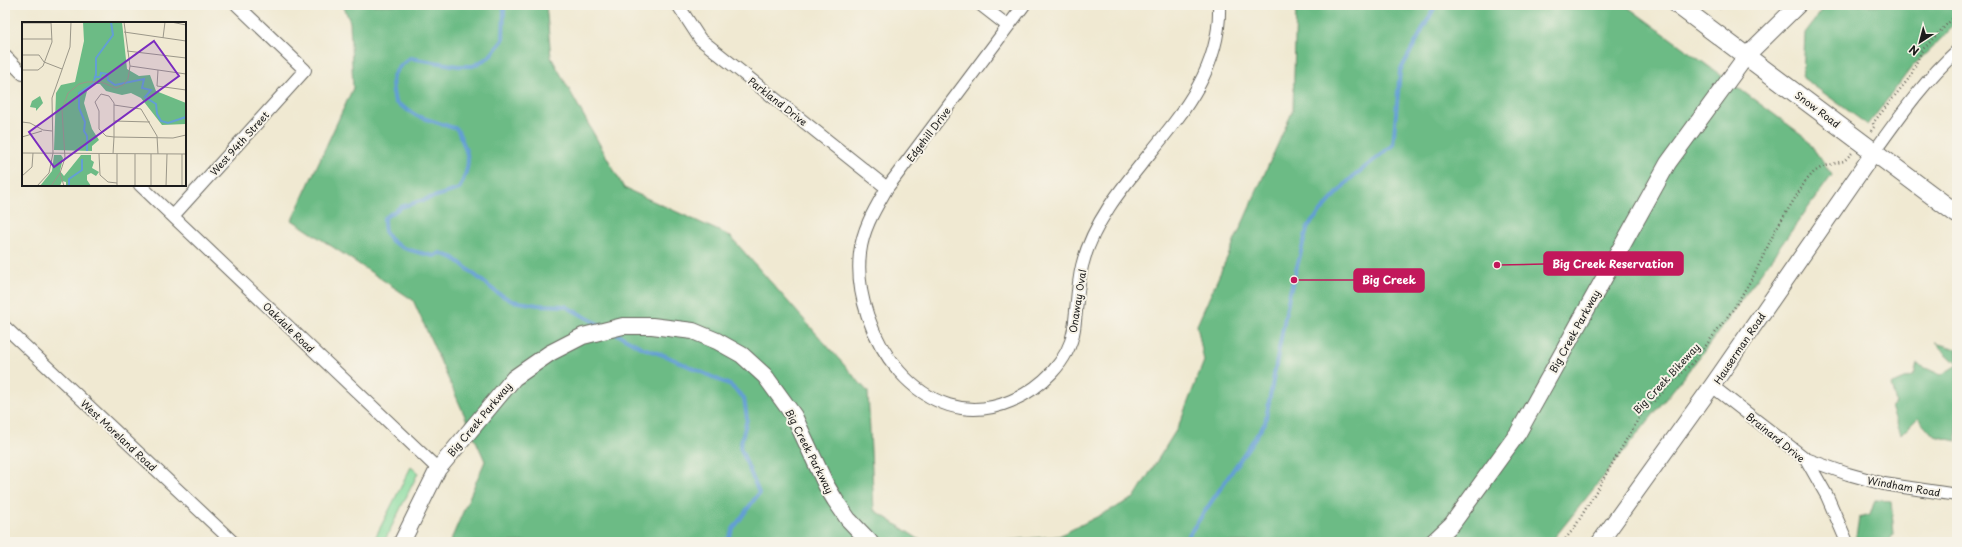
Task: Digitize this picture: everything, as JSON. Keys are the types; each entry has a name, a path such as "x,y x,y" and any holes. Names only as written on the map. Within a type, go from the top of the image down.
{"main road":[{"name":"Snow Road","path":"1678,5 1747,55 1957,214"}],"street":[{"name":"West 94th Street","path":"173,216 305,70 237,5"},
{"name":"Parkland Drive","path":"678,5 700,39 887,188"},
{"path":"981,5 1008,26"},
{"name":"Edgehill Drive","path":"859,274 860,254 864,232 873,211 887,188 1024,5"},
{"name":"Onaway Oval","path":"859,274 865,306 871,325 881,346 892,365 922,393 953,405 971,408 990,408 1012,400 1043,382 1062,360 1074,331 1082,265 1104,217 1192,98 1206,73 1215,48 1220,5"},
{"name":"Big Creek Parkway","path":"1433,542 1452,524 1518,433 1668,163 1747,55 1798,5"},
{"path":"1874,152 1911,101 1939,68 1957,51"},
{"path":"5,56 22,73"},
{"name":"Hauserman Road","path":"1600,542 1712,386 1874,152"},
{"name":"Oakdale Road","path":"141,186 438,469"},
{"name":"Big Creek Parkway","path":"402,542 438,469 514,378 550,353 583,336 623,326 652,326 693,331 717,341 742,355 766,376 794,416 829,490 848,519 870,542"},
{"name":"West Moreland Road","path":"5,327 233,542"},
{"name":"Brainard Drive","path":"1712,386 1806,459 1827,496 1847,542"},
{"name":"Windham Road","path":"1806,459 1848,474 1884,484 1957,495"}],"path":[{"path":"1719,9 1721,5"},
{"path":"1874,127 1873,123 1910,77 1922,50 1957,14"},
{"name":"Big Creek Bikeway","path":"1563,542 1575,527 1642,413 1695,360 1734,308 1754,274 1776,229 1805,182 1814,172 1822,167 1844,160"}],"green space":[{"path":"343,5 546,5 551,57 624,188 730,236 868,392 874,510 923,542 450,542 485,461 413,300 292,220 353,88 350,22"},
{"path":"1296,5 1625,5 1805,137 1832,175 1705,350 1551,542 988,542 1059,536 1134,498 1178,427 1204,361 1197,325 1293,110"},
{"path":"1826,5 1957,5 1957,23 1911,68 1868,125 1803,78 1805,33"},
{"path":"1935,343 1957,349 1957,364"},
{"path":"1917,364 1941,375 1957,365 1957,441 1934,436 1918,418 1901,435 1891,407 1896,403 1891,385 1914,375"},
{"path":"411,467 418,473 384,542 373,542"},
{"path":"1875,500 1891,501 1894,534 1888,542 1867,542 1856,536 1859,518 1870,515"}],"waterway":[{"path":"503,5 503,40 489,57 473,66 458,66 410,58 395,72 392,81 395,102 417,116 457,129 467,152 468,165 459,189 401,207 384,218 385,231 393,242 406,249 434,256 440,253 454,258 496,292 512,301 538,305 565,306 602,326"},
{"path":"1184,542 1265,423 1289,296 1308,226 1349,180 1393,145 1400,71 1436,5"},
{"path":"615,333 643,348 666,356 730,385 744,398 747,419 740,447 759,493 733,529 727,542"}],"place":[{"name":"Big Creek Reservation","path":"1497,265"},
{"name":"Big Creek","path":"1294,280"}]}
